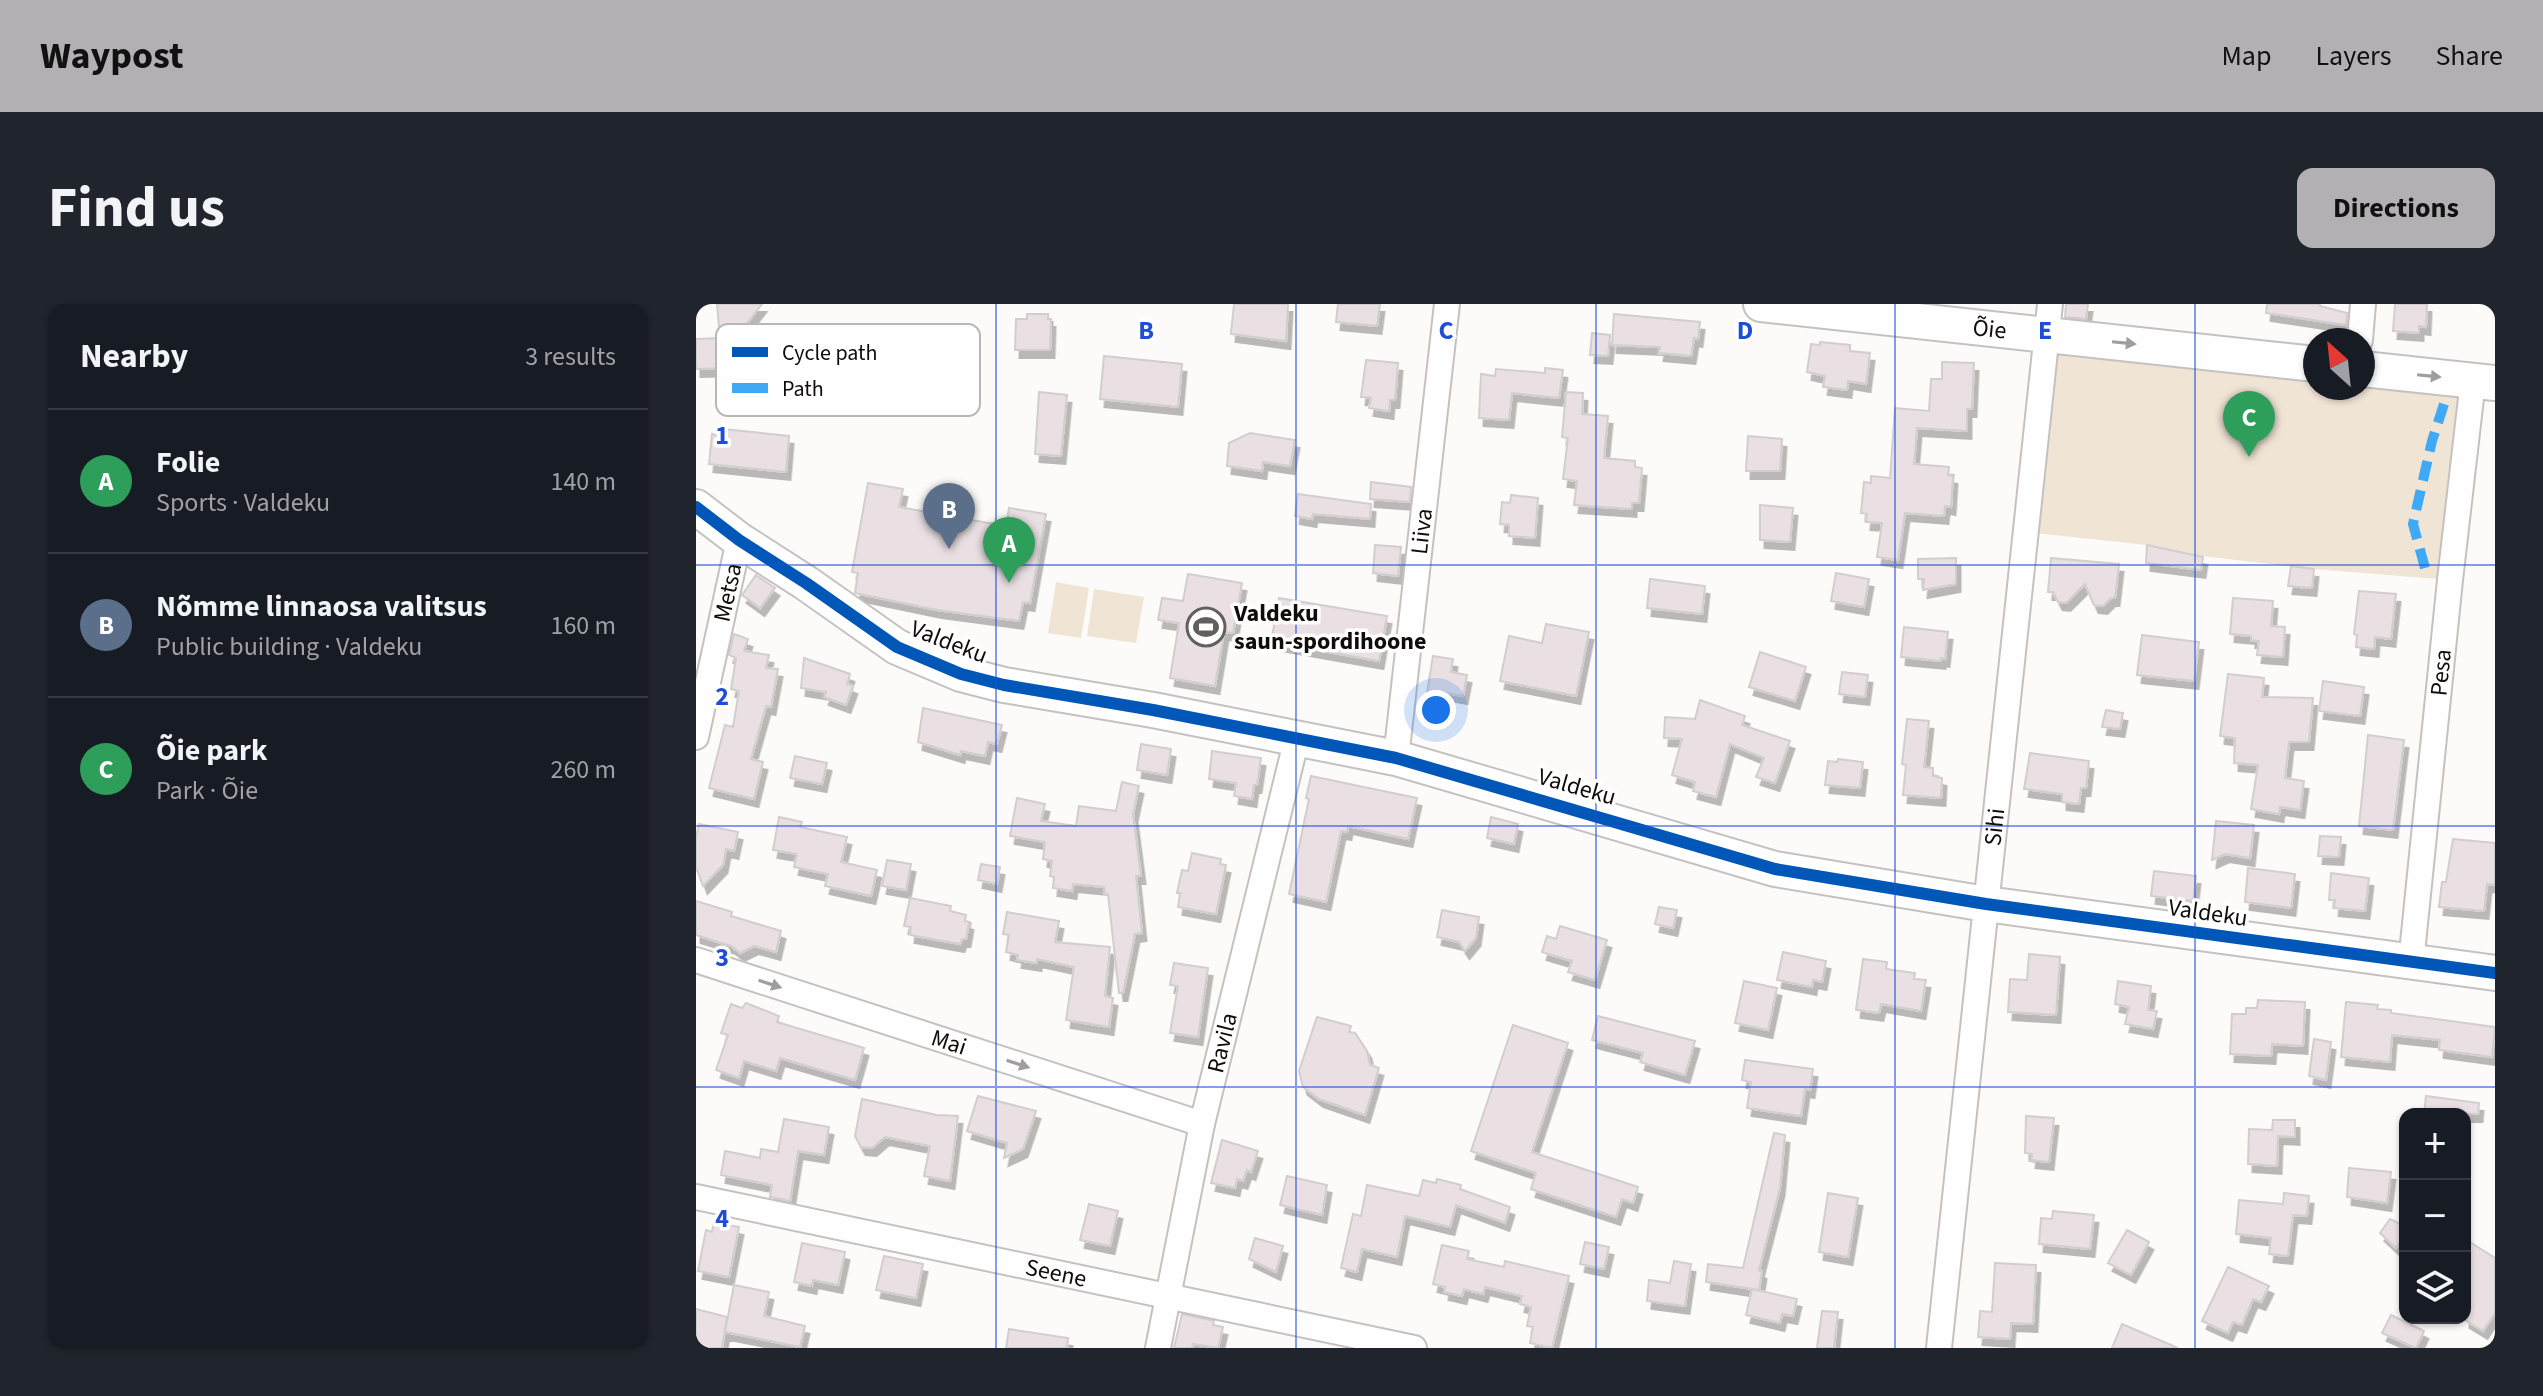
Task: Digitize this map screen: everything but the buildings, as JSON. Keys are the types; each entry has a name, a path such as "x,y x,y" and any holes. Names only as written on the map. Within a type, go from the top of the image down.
{"street":[{"name":"Liiva","path":"1396,758 1447,304"},
{"name":"Õie","path":"1761,304 2048,319 2303,362"},
{"path":"2361,328 2363,304"},
{"name":"Sihi","path":"1939,1348 2048,319"},
{"path":"2375,370 2484,382"},
{"name":"Pesa","path":"2411,963 2450,580 2484,382"},
{"name":"Valdeku","path":"696,507 739,540 897,647 936,665 1004,685 1396,758 1775,869 1986,904 2495,973"},
{"name":"Metsa","path":"696,737 739,540"},
{"name":"Ravila","path":"1158,1348 1202,1124 1297,738"},
{"name":"Mai","path":"696,960 1202,1124"},
{"name":"Seene","path":"696,1197 1414,1348"}],"shaded area":[{"path":"2047,334 2303,363 2303,400 2375,400 2375,370 2473,381 2450,580 2314,569 2193,555 2147,545 2025,532"},
{"path":"1056,582 1089,588 1081,638 1048,633"},
{"path":"1094,589 1144,597 1136,643 1087,636"}],"marked path":[{"path":"2425,568 2413,524 2444,404"}],"cycle path":[{"path":"696,507 739,540 897,647 961,674 1004,685 1153,710 1396,758 1775,869 1986,904 2495,973"}],"place":[{"name":"Õie park","path":"2249,457"},
{"name":"Nõmme linnaosa valitsus","path":"949,549"},
{"name":"Folie","path":"1009,583"},
{"name":"Valdeku saun-spordihoone","path":"1206,627"}]}
